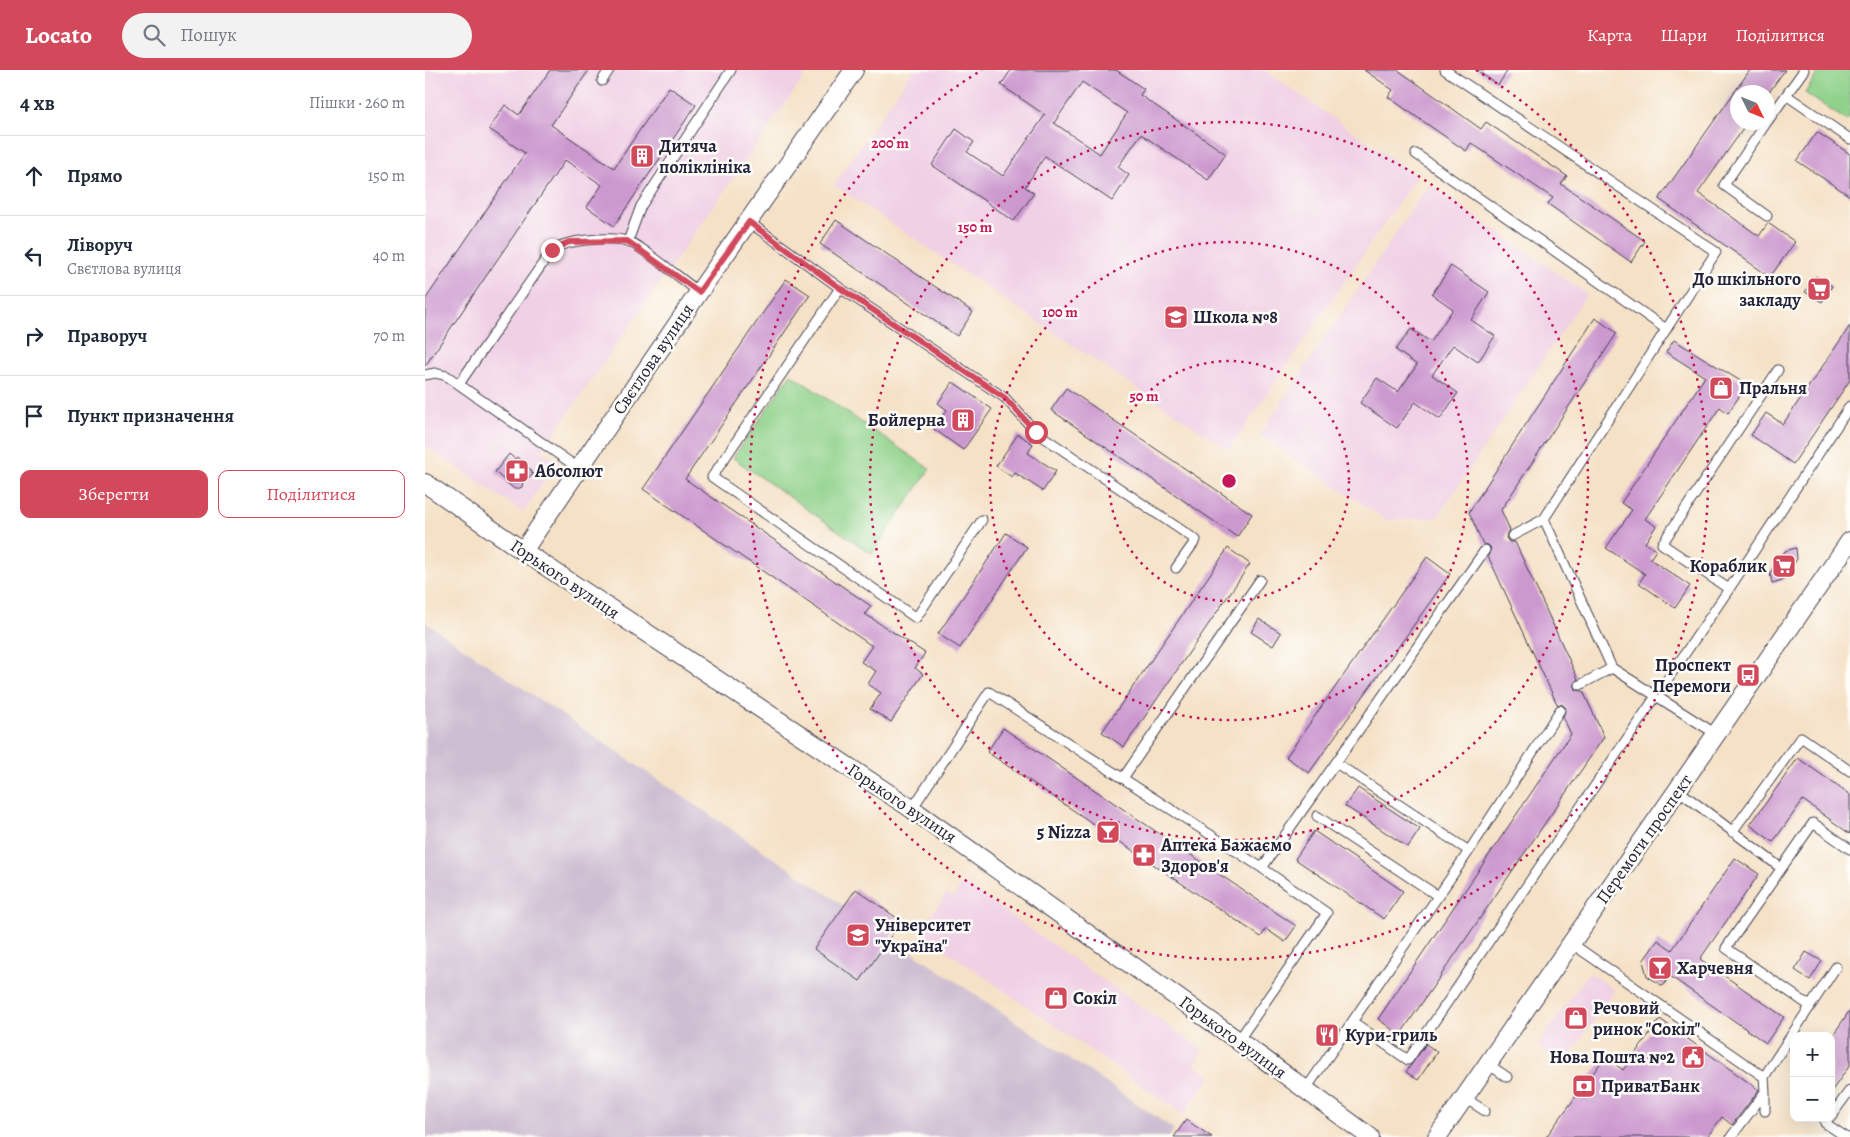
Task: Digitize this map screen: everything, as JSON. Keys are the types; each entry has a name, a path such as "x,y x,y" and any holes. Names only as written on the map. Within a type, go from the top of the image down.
{"street":[{"name":"Свєтлова вулиця","path":"523,551 699,292 749,222 849,72"},
{"name":"Горького вулиця","path":"425,483 523,551 912,809 1370,1137"},
{"name":"Перемоги проспект","path":"1437,1137 1850,541"}],"lane":[{"path":"602,81 609,70"},
{"path":"627,241 641,206 731,70"},
{"path":"1445,70 1716,252 1544,519 1512,536"},
{"path":"1775,111 1804,70"},
{"path":"1786,95 1850,139"},
{"path":"1761,130 1723,185 1767,216"},
{"path":"1416,154 1666,329"},
{"path":"749,222 840,288 1005,398 1036,432 1196,540 1176,568"},
{"path":"459,384 552,250 569,242 627,241 699,292"},
{"path":"840,288 711,478 916,618 983,520"},
{"path":"1729,589 1662,544 1778,370"},
{"path":"425,375 435,373 447,376 579,468"},
{"path":"1353,1022 1408,1060 1729,589 1850,406"},
{"path":"1544,519 1611,668 1716,734"},
{"path":"1262,868 1485,550"},
{"path":"1123,778 1260,580"},
{"path":"1580,685 1611,668"},
{"path":"912,809 989,692 1262,868 1327,913 1238,1041"},
{"path":"1306,1090 1439,896 1560,710"},
{"path":"1732,832 1801,737 1850,771"},
{"path":"1336,763 1469,851"},
{"path":"1678,790 1781,868"},
{"path":"1317,816 1439,896"},
{"path":"1810,1006 1726,948 1813,823 1850,849"},
{"path":"1571,944 1764,1077"},
{"path":"1765,1111 1764,1077 1836,967"},
{"path":"1488,1064 1507,1077"},
{"path":"1835,1110 1850,1090"},
{"path":"1731,1137 1765,1092"},
{"path":"1465,1098 1485,1111"},
{"path":"1826,1122 1846,1137"}],"shaded area":[{"path":"425,70 809,70 542,451 558,462 523,512 425,446"},
{"name":"Школа №8","path":"913,70 1264,70 1417,176 1229,450 834,185"},
{"path":"1429,184 1587,294 1437,518 1386,520 1259,435"},
{"path":"425,622 1174,1129 1169,1137 425,1137"},
{"name":"Сокіл","path":"963,882 1203,1050 1194,1064 1211,1076 1184,1115 919,932 946,894 953,898"},
{"name":"Речовий ринок \"Сокіл\"","path":"1589,972 1615,990 1564,1064 1537,1046"}],"green space":[{"path":"1820,70 1850,70 1850,116 1847,121 1805,93"},
{"path":"791,374 930,469 872,554 733,458"}],"building":[{"path":"550,70 589,70 551,125 614,168 669,87 696,105 614,226 587,207 602,185 565,160 425,366 425,300 525,153 489,129 505,105 519,115"},
{"path":"1011,70 1116,70 1144,89 1140,95 1226,154 1208,180 1141,134 1118,167 1129,175 1112,201 1045,156 1025,187 1034,193 1014,221 932,165 956,129 974,142 967,152 1003,176 1045,115 1001,85","holes":["1082,82 1127,113 1100,154 1054,123"]},
{"path":"1364,70 1398,70 1481,129 1486,122 1567,176 1561,184 1645,241 1631,262 1548,204 1553,198 1471,143 1466,151 1388,97 1393,90"},
{"path":"1476,70 1508,70 1498,85"},
{"path":"1750,70 1785,70 1774,85 1739,85"},
{"path":"1730,98 1730,130 1742,130 1698,193 1759,236 1768,223 1795,242 1770,277 1659,199"},
{"path":"1817,132 1850,154 1850,196 1797,161"},
{"path":"836,220 973,312 957,336 820,244"},
{"path":"1451,266 1489,292 1471,320 1495,336 1478,362 1453,345 1432,375 1458,393 1440,419 1415,402 1397,428 1360,403 1377,378 1398,392 1417,365 1396,350 1411,329 1431,342 1453,309 1432,294"},
{"name":"До шкільного закладу","path":"1816,276 1832,286 1822,302 1805,292"},
{"path":"786,279 810,295 685,479 871,606 865,614 925,653 915,668 923,674 891,722 870,709 881,693 868,684 876,671 861,662 872,646 643,489"},
{"path":"1595,318 1617,333 1501,510 1510,530 1506,538 1509,542 1515,542 1578,679 1574,687 1577,690 1583,691 1604,737 1400,1035 1378,1019 1571,734 1563,717 1566,708 1563,705 1557,704 1488,556 1491,548 1483,544 1469,512"},
{"path":"1850,326 1850,380 1793,464 1751,435 1766,413 1783,424"},
{"path":"1674,340 1747,385 1728,413 1720,407 1645,519 1656,526 1645,543 1656,550 1650,559 1690,586 1675,608 1639,583 1645,574 1606,548 1632,510 1621,503 1705,377 1666,352"},
{"name":"Бойлерна","path":"953,382 992,409 963,450 934,429 947,410 938,403"},
{"path":"1066,388 1252,514 1237,537 1051,410"},
{"path":"1018,434 1033,444 1028,453 1056,471 1043,491 1015,473 1012,477 996,466"},
{"path":"509,454 515,459 517,457 531,470 533,475 523,480 522,487 517,489 514,489 495,472"},
{"path":"1006,533 1027,547 960,648 938,634"},
{"path":"1228,548 1250,564 1124,747 1102,732"},
{"name":"Кораблик","path":"1796,548 1797,559 1783,580 1772,583 1770,573 1785,551"},
{"path":"1427,557 1450,574 1309,773 1286,757"},
{"path":"1259,619 1281,633 1273,646 1251,632"},
{"path":"1003,728 1296,926 1285,942 1266,929 1261,937 987,752"},
{"path":"1798,758 1850,795 1850,834 1803,800 1773,842 1750,825"},
{"path":"1358,788 1420,829 1408,847 1345,806"},
{"path":"1314,831 1403,891 1384,919 1295,859"},
{"path":"1735,858 1759,874 1700,959 1784,1017 1766,1043 1670,976 1663,986 1647,976 1643,961 1658,940 1672,950"},
{"name":"Університет \"Україна\"","path":"856,889 901,921 860,981 814,949"},
{"path":"1806,952 1822,961 1810,980 1795,970"},
{"path":"1850,1010 1850,1065 1835,1086 1835,1077 1835,1032"},
{"path":"1660,1019 1759,1090 1732,1125 1722,1117 1707,1137 1546,1137 1605,1057 1623,1070"},
{"path":"1426,1044 1437,1052 1418,1080 1406,1072"},
{"path":"1186,1120 1212,1137 1174,1137"}],"place":[{"name":"Дитяча поліклініка","path":"642,156"},
{"name":"До шкільного закладу","path":"1819,289"},
{"name":"Школа №8","path":"1176,317"},
{"name":"Пральня","path":"1721,388"},
{"name":"Бойлерна","path":"963,420"},
{"name":"Абсолют","path":"517,471"},
{"name":"Кораблик","path":"1784,566"},
{"name":"Проспект Перемоги","path":"1748,675"},
{"name":"5 Nizza","path":"1108,832"},
{"name":"Аптека Бажаємо Здоров'я","path":"1144,855"},
{"name":"Університет \"Україна\"","path":"858,935"},
{"name":"Харчевня","path":"1660,968"},
{"name":"Сокіл","path":"1056,998"},
{"name":"Речовий ринок \"Сокіл\"","path":"1576,1018"},
{"name":"Кури-гриль","path":"1327,1035"},
{"name":"Нова Пошта №2","path":"1693,1057"},
{"name":"ПриватБанк","path":"1584,1086"}],"route":[{"path":"552,250 559,245 569,242 627,241 699,292 749,222 840,288 1005,398 1036,432"}]}
